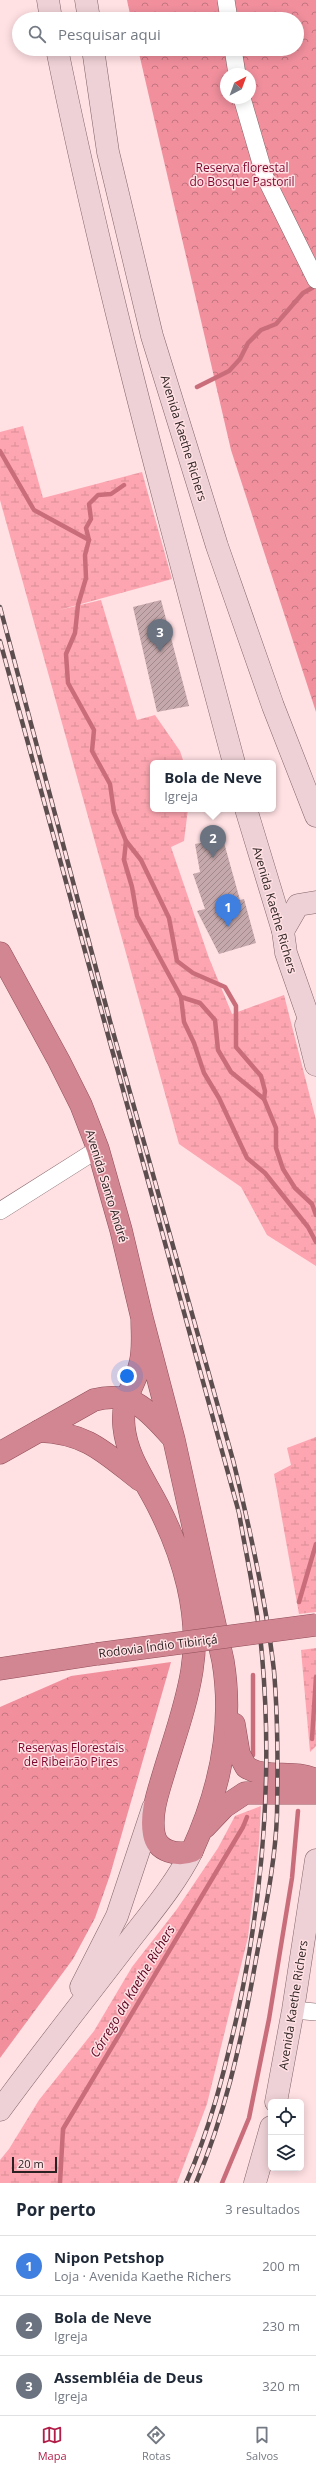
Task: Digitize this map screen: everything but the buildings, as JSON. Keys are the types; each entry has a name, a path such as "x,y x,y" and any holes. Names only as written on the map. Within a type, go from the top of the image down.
{"highway":[{"name":"Avenida Santo André","path":"0,953 59,1061 81,1105 98,1149 122,1230 142,1318 174,1440 209,1596 240,1754 246,1767 259,1772 313,1785"},
{"name":"Avenida Santo André","path":"125,1398 141,1362 142,1318"},
{"path":"0,1453 94,1400 106,1397 125,1398 146,1411 174,1440"},
{"path":"125,1398 124,1427 128,1445 133,1461 158,1505 178,1553 188,1591 194,1642 192,1669 186,1698 155,1803 154,1829 156,1842 172,1853 184,1854 196,1842 224,1807 245,1793 313,1785"},
{"path":"128,1445 133,1434 149,1427 174,1440"},
{"path":"38,1431 55,1432 81,1438 145,1484"},
{"name":"Rodovia Índio Tibiriçá","path":"0,1669 97,1654 316,1626"},
{"path":"196,1842 221,1770 228,1692"}],"main road":[{"path":"48,0 50,12"},
{"path":"86,0 88,12"},
{"path":"58,56 122,338 233,760"},
{"name":"Avenida Kaethe Richers","path":"94,56 108,152 152,336 217,546 273,706 316,816"},
{"path":"68,102 78,104 100,100"},
{"name":"Avenida Kaethe Richers","path":"247,812 283,931 286,953 316,1039"},
{"path":"283,931 298,905 316,902"},
{"name":"Avenida Kaethe Richers","path":"297,987 316,1065"},
{"path":"0,2110 50,2040 88,1975 117,1916 155,1803"},
{"path":"50,2040 87,1998 178,1877 196,1842"},
{"name":"Avenida Kaethe Richers","path":"277,2099 294,2010 316,1860"},
{"path":"254,2183 269,2135"}],"street":[{"path":"226,0 228,12"},
{"path":"234,56 236,68"},
{"path":"244,104 265,177 316,280"},
{"path":"0,1211 98,1149"},
{"path":"294,2010 316,2012"}],"green space":[{"name":"Reserva florestal do Bosque Pastoril","path":"127,0 316,0 316,712 231,450 140,56 304,56 304,12 130,12"},
{"path":"23,426 43,498 142,472 172,579 59,610 101,600 137,720 155,715 180,751 183,760 150,760 150,812 188,812 184,841 171,847 209,958 232,1014 284,995 316,1120 316,1266 267,1235 241,1187 179,1144 0,500 0,432"},
{"path":"316,1437 316,1612 299,1614 274,1474 291,1465 287,1448"},
{"path":"316,1648 316,1746 310,1752 301,1650"},
{"name":"Reservas Florestais de Ribeirão Pires","path":"171,1662 110,1875 95,1918 73,1959 0,2058 0,1707 71,1676"},
{"path":"261,1806 259,1844 248,1937 207,2104 177,2183 0,2183 0,2160 9,2149 39,2100 94,2031 132,1967 177,1909 218,1848 235,1816"}],"waterway":[{"name":"Córrego da Kaethe Richers","path":"197,387 229,371 240,359 248,343 261,330 276,324 303,293 312,288"},
{"path":"0,451 34,510 89,540"},
{"name":"Córrego da Kaethe Richers","path":"124,485 111,494 98,495 89,504 91,519 86,528 89,540 85,555 86,578 78,605 75,633 66,654 68,683 94,730 92,751 110,784 114,812 126,841 124,860 132,887 137,916 181,997 184,1022 194,1043 204,1073 219,1098 247,1158 265,1173 308,1227 316,1242"},
{"name":"Córrego da Kaethe Richers","path":"126,841 141,860 169,918 177,961 193,973 225,987 236,1006 236,1047 261,1076 265,1091 264,1099"},
{"name":"Córrego da Kaethe Richers","path":"181,997 200,1003 215,1020 218,1050 231,1072 264,1099 276,1128 276,1148 283,1169 295,1188 312,1204 316,1215"},
{"name":"Córrego da Kaethe Richers","path":"299,1602 316,1544"},
{"name":"Córrego da Kaethe Richers","path":"253,1675 253,1755"},
{"path":"312,1739 316,1677"},
{"name":"Córrego da Kaethe Richers","path":"222,2183 249,2118 269,2019 292,1878 298,1811"},
{"name":"Córrego da Kaethe Richers","path":"60,2183 63,2129 243,1827 247,1817"}],"railway":[{"path":"0,607 110,1021 233,1460 257,1565 271,1644 274,1671 278,1761 277,1815 274,1856 248,2003 237,2055 215,2133 196,2183"},
{"path":"0,641 239,1513 260,1637 265,1701 266,1792 259,1881 253,1926 237,2016 221,2080 195,2163 186,2183"}],"place":[{"name":"Assembléia de Deus","path":"160,652"},
{"name":"Bola de Neve","path":"213,858"},
{"name":"Nipon Petshop","path":"228,927"}]}
